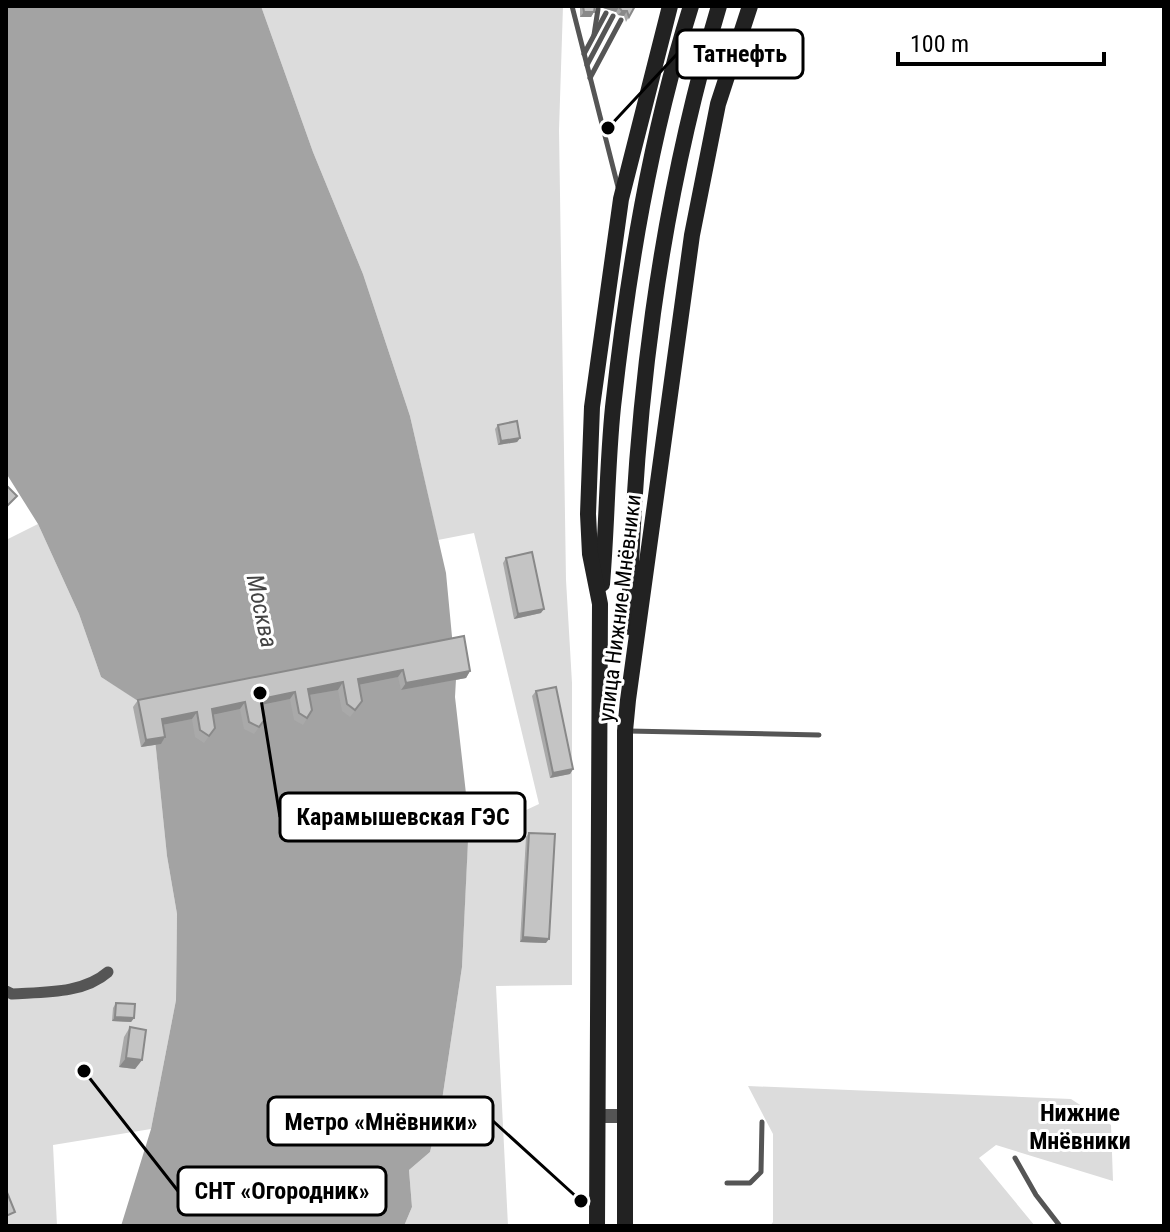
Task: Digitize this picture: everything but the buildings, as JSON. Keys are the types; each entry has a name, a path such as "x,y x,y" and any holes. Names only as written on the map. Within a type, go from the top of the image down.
{"main road":[{"name":"улица Нижние Мнёвники","path":"597,1226 600,604 590,554 589,452 592,407 621,199 670,6"},
{"path":"600,604 613,410 632,264 656,133 673,62 691,6"},
{"path":"628,700 631,559 640,408 660,252 701,67 719,6"},
{"name":"улица Нижние Мнёвники","path":"625,1226 625,731 628,700 692,235 718,104 750,6"}],"street":[{"path":"6,991 12,994 83,987 98,981 108,972"},
{"path":"597,1116 624,1116"}],"lane":[{"path":"572,6 621,199"},
{"path":"594,37 598,9"},
{"path":"584,55 606,13"},
{"path":"587,66 613,16"},
{"path":"590,78 621,20"},
{"path":"625,731 819,735"},
{"path":"727,1183 750,1183 761,1172 762,1122"},
{"path":"1015,1158 1036,1195 1060,1226"}],"shaded area":[{"path":"261,6 563,6 559,130 566,580 572,683 572,985 496,986 508,1226 404,1226 412,1207 409,1170 430,1152 441,1107 462,967 468,837 539,804 474,533 438,540 410,416 363,274 313,152"},
{"path":"38,524 79,614 101,677 152,709 167,856 177,914 176,1000 151,1129 53,1145 57,1226 6,1226 6,540"},
{"path":"748,1086 1071,1099 1111,1125 1113,1181 996,1145 979,1158 1035,1226 770,1226 773,1222 773,1134"}],"water":[{"name":"Москва","path":"6,6 261,6 313,152 363,274 410,416 446,573 455,697 469,820 462,967 441,1107 430,1152 409,1170 412,1207 404,1226 121,1226 151,1129 176,1000 177,914 167,856 152,710 101,677 79,614 38,524 6,473"}],"place":[{"name":"Татнефть","path":"608,128"},
{"name":"Карамышевская ГЭС","path":"260,693"},
{"name":"СНТ «Огородник»","path":"84,1071"},
{"name":"Метро «Мнёвники»","path":"581,1201"}],"district":[{"name":"Нижние Мнёвники","path":"1080,1127"}]}
